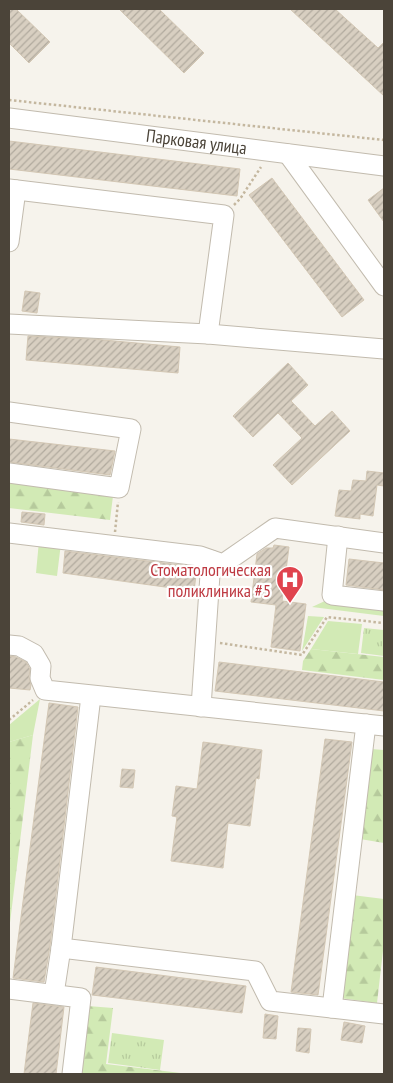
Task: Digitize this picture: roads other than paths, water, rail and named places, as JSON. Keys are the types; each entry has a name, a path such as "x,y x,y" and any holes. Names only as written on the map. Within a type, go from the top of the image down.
{"street":[{"name":"Парковая улица","path":"9,118 384,166"},
{"path":"279,153 384,286"},
{"path":"9,242 13,189 224,215 208,334"},
{"path":"9,324 208,334 384,349"},
{"path":"9,412 131,429 120,488 9,473"},
{"path":"9,534 200,556 223,564 275,528 384,543"},
{"path":"338,536 332,595 384,601"},
{"path":"201,707 211,560"},
{"path":"9,645 19,646 34,654 41,666 40,678 45,690 375,725 332,1008"},
{"path":"54,994 92,696"},
{"path":"61,948 254,972 270,1001 384,1014"},
{"path":"9,989 81,998 72,1074"}],"place":[{"name":"Стоматологическая поликлиника #5","path":"290,604"}]}
